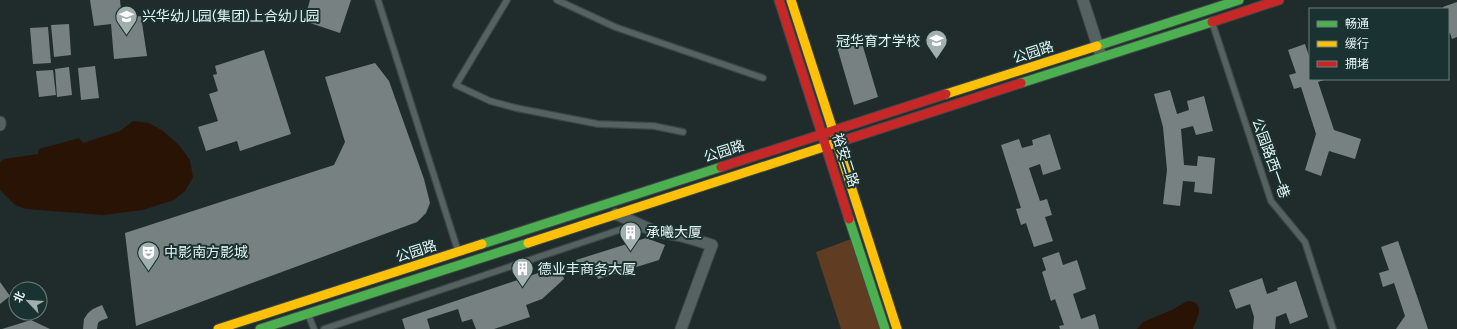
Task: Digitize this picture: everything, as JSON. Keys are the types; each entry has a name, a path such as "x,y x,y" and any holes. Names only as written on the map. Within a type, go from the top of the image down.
{"main road":[{"name":"裕安二路","path":"779,0 885,329"},
{"name":"裕安二路","path":"791,0 897,329"},
{"name":"公园路","path":"218,329 1239,0"},
{"name":"公园路","path":"260,329 1279,0"}],"street":[{"path":"1083,0 1101,58"},
{"path":"616,214 654,231 682,236 712,245 681,329"}],"lane":[{"path":"378,0 458,252"},
{"path":"507,0 456,85 490,101 516,108 598,124 654,126 683,132"},
{"path":"557,0 615,28 764,78"},
{"name":"公园路西一巷","path":"1208,10 1271,201 1305,242 1333,329"},
{"path":"324,329 638,224"},
{"path":"308,314 314,329"}],"shaded area":[{"path":"133,121 149,123 163,131 179,145 190,160 193,177 185,191 174,200 143,210 103,215 26,209 15,205 0,190 0,162 4,159 38,154 39,149 79,138 83,143 120,131"},
{"path":"851,239 881,329 841,329 816,252"},
{"path":"1187,301 1197,304 1199,308 1198,316 1193,329 1137,329 1143,322 1172,310"}],"building":[{"path":"90,0 120,0 122,19 141,16 147,56 114,59 111,24 94,26"},
{"path":"310,0 351,0 340,33 304,21"},
{"path":"1457,2 1457,37 1452,39 1449,34 1449,8 1443,7"},
{"path":"69,24 71,55 54,57 51,25"},
{"path":"48,27 51,63 33,64 30,28"},
{"path":"861,40 878,97 854,105 837,47"},
{"path":"1305,44 1309,56 1309,80 1324,80 1318,82 1334,130 1361,139 1355,159 1329,151 1321,176 1305,170 1316,134 1301,87 1294,89 1289,75 1296,73 1288,50"},
{"path":"264,50 291,134 240,151 237,141 206,151 198,127 218,121 209,94 218,91 213,75 217,74 215,66"},
{"path":"375,63 389,81 424,179 430,203 426,213 417,222 136,326 125,233 334,165 345,142 325,77"},
{"path":"95,66 99,98 81,100 78,68"},
{"path":"69,67 72,95 57,97 55,69"},
{"path":"53,70 56,95 39,97 36,71"},
{"path":"1170,90 1177,114 1189,110 1187,101 1204,96 1213,131 1196,135 1193,126 1181,129 1184,165 1197,166 1198,156 1215,158 1212,194 1194,192 1195,182 1183,181 1180,206 1163,204 1167,170 1163,127 1154,94"},
{"path":"1050,134 1061,169 1043,175 1040,164 1029,168 1040,201 1047,199 1052,215 1045,217 1053,241 1034,247 1026,223 1021,225 1016,209 1021,208 1001,145 1019,139 1022,148 1033,145 1032,140"},
{"name":"承曦大厦","path":"646,238 665,245 659,260 598,279 595,271 581,275 576,260"},
{"path":"1398,241 1428,329 1396,329 1405,316 1394,283 1383,287 1379,273 1389,270 1381,247"},
{"path":"1059,252 1063,265 1077,260 1086,289 1073,294 1081,319 1095,314 1099,329 1060,329 1059,326 1064,325 1055,299 1051,301 1042,272 1046,270 1042,258"},
{"name":"德业丰商务大厦","path":"559,266 564,279 542,299 526,305 530,317 494,329 476,329 472,319 462,322 458,309 427,319 430,329 405,329 402,319"},
{"path":"1262,278 1267,294 1278,290 1277,288 1296,281 1308,317 1290,324 1286,313 1276,317 1275,329 1253,329 1254,317 1250,304 1236,309 1229,290"},
{"path":"0,282 8,293 8,298 0,304"},
{"path":"102,305 108,318 98,323 97,329 83,329 84,319 88,313"},
{"path":"28,321 33,321 50,329 2,329"}],"traffic: fast":[{"path":"1097,46 1239,0"},
{"path":"1021,83 1212,22"},
{"path":"482,244 721,167"},
{"path":"849,219 885,329"},
{"path":"260,329 528,243"}],"traffic: slow":[{"path":"791,0 897,329"},
{"path":"946,94 1097,46"},
{"path":"528,243 842,141"},
{"path":"218,329 482,244"}],"traffic: jam":[{"path":"779,0 849,219"},
{"path":"1212,22 1279,0"},
{"path":"842,141 1021,83"},
{"path":"721,167 946,94"}],"place":[{"name":"兴华幼儿园(集团)上合幼儿园","path":"127,36"},
{"name":"冠华育才学校","path":"936,60"},
{"name":"承曦大厦","path":"631,252"},
{"name":"中影南方影城","path":"149,272"},
{"name":"德业丰商务大厦","path":"522,288"}]}
